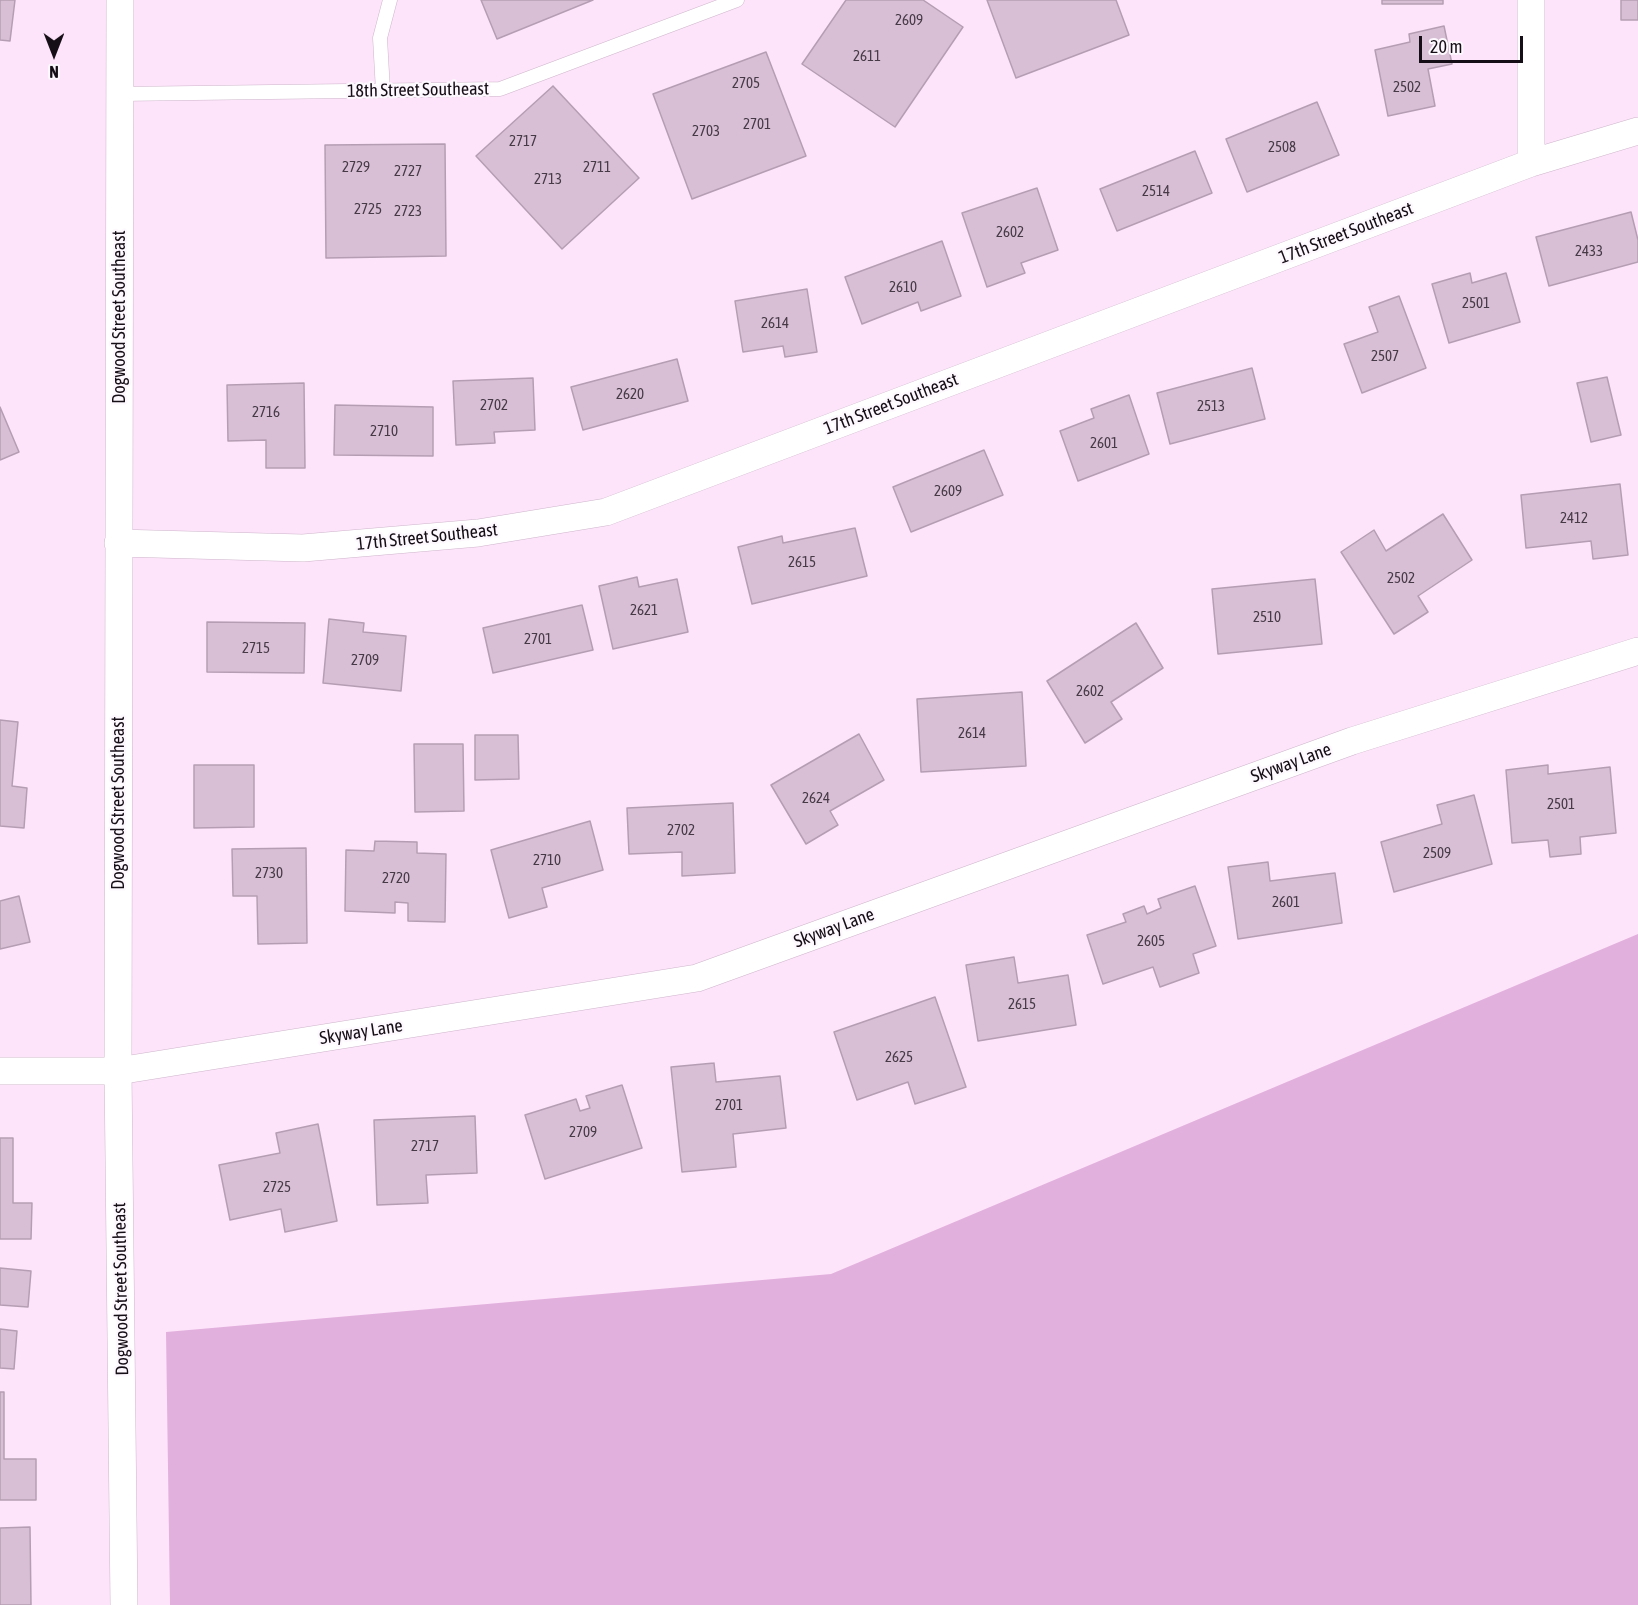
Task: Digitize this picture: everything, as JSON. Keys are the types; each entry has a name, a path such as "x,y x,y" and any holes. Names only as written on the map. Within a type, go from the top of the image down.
{"street":[{"name":"Dogwood Street Southeast","path":"120,0 118,1071 124,1605"},
{"path":"1531,0 1531,163"},
{"name":"17th Street Southeast","path":"118,543 303,548 478,533 606,512 1531,163 1638,131"},
{"name":"Skyway Lane","path":"0,1071 118,1071 697,978 1352,741 1638,651"}],"lane":[{"path":"383,91 380,38 390,0"},
{"name":"18th Street Southeast","path":"119,94 500,89 737,0"}],"shaded area":[{"path":"1638,934 1638,1605 170,1605 166,1332 831,1274"}],"building":[{"path":"0,0 15,0 10,41 0,40"},
{"path":"481,0 593,0 497,39"},
{"path":"846,0 923,0 963,27 895,127 802,64"},
{"path":"987,0 1116,0 1129,35 1016,78"},
{"path":"1382,0 1443,0 1443,4 1382,4"},
{"path":"1621,0 1638,0 1638,20 1621,20"},
{"path":"1444,26 1452,64 1428,69 1435,106 1388,116 1375,50 1410,42 1409,34"},
{"path":"766,52 806,156 692,199 653,94"},
{"path":"553,86 639,178 562,249 476,156"},
{"path":"1317,102 1339,155 1247,192 1226,139"},
{"path":"445,144 446,256 326,258 325,145"},
{"path":"1195,151 1212,193 1117,231 1100,189"},
{"path":"1037,188 1058,250 1021,263 1025,273 987,287 962,213"},
{"path":"1631,212 1638,240 1638,262 1549,286 1536,237"},
{"path":"942,241 961,296 921,311 918,302 862,324 845,277"},
{"path":"1470,273 1472,283 1506,273 1520,322 1449,343 1432,284"},
{"path":"807,289 817,352 785,357 783,346 743,352 735,301"},
{"path":"1399,296 1426,368 1362,393 1344,344 1378,332 1369,307"},
{"path":"677,359 688,401 583,430 571,387"},
{"path":"1252,368 1265,419 1170,444 1157,393"},
{"path":"1607,377 1621,435 1591,442 1577,383"},
{"path":"533,378 535,430 494,432 495,443 456,445 453,381"},
{"path":"304,383 305,468 266,468 266,440 228,441 227,385"},
{"path":"1129,395 1149,454 1078,481 1060,431 1094,418 1091,409"},
{"path":"335,405 433,407 433,456 334,455"},
{"path":"0,407 19,452 0,460"},
{"path":"984,450 1003,495 911,532 893,487"},
{"path":"1620,484 1628,555 1593,559 1591,541 1526,548 1521,495"},
{"path":"1443,514 1472,560 1418,596 1428,612 1394,634 1341,552 1374,530 1386,551"},
{"path":"855,528 867,576 752,604 738,547 782,536 783,543"},
{"path":"637,577 639,587 677,579 688,632 613,649 599,586"},
{"path":"1315,579 1322,644 1218,654 1212,589"},
{"path":"582,605 593,650 493,673 483,628"},
{"path":"329,619 364,623 363,632 406,636 401,691 323,683"},
{"path":"207,622 305,623 304,673 207,672"},
{"path":"1136,623 1163,668 1111,702 1122,719 1085,743 1047,681"},
{"path":"1022,692 1026,766 921,772 917,699"},
{"path":"0,720 18,722 12,786 27,788 24,828 0,826"},
{"path":"859,734 884,780 830,811 838,825 806,844 771,785"},
{"path":"475,735 518,735 519,779 475,780"},
{"path":"414,744 463,744 464,811 415,812"},
{"path":"194,765 254,765 254,827 194,828"},
{"path":"1548,765 1548,774 1610,767 1616,833 1580,837 1581,854 1550,857 1548,840 1512,843 1506,770"},
{"path":"1474,795 1492,864 1394,892 1381,842 1442,824 1437,805"},
{"path":"733,803 735,873 682,876 682,852 629,854 627,808"},
{"path":"590,821 603,870 542,888 547,907 509,918 491,850"},
{"path":"375,841 417,842 417,853 446,854 445,922 408,921 408,903 395,902 395,913 345,911 346,850 374,851"},
{"path":"306,848 307,943 258,944 257,896 233,896 232,849"},
{"path":"1268,862 1270,881 1335,873 1342,923 1238,939 1228,867"},
{"path":"1195,886 1216,946 1193,954 1199,973 1160,987 1153,967 1103,984 1087,935 1126,922 1123,914 1144,906 1147,914 1161,908 1158,899"},
{"path":"19,896 30,942 0,949 0,901"},
{"path":"1014,957 1018,983 1068,975 1076,1025 978,1041 966,965"},
{"path":"935,997 966,1087 915,1104 908,1082 857,1100 834,1032"},
{"path":"714,1063 716,1082 780,1076 786,1128 733,1134 736,1167 682,1172 671,1067"},
{"path":"622,1085 642,1148 545,1179 525,1115 576,1099 580,1111 590,1108 586,1096"},
{"path":"475,1116 477,1173 426,1175 428,1203 377,1205 374,1120"},
{"path":"318,1124 337,1221 285,1232 281,1209 230,1220 219,1165 280,1153 276,1133"},
{"path":"0,1138 13,1138 13,1203 32,1203 31,1239 0,1239"},
{"path":"0,1268 31,1271 28,1307 0,1305"},
{"path":"0,1329 17,1331 14,1369 0,1368"},
{"path":"0,1392 4,1392 4,1459 36,1459 36,1500 0,1500"},
{"path":"30,1527 31,1605 0,1605 0,1528"}]}
